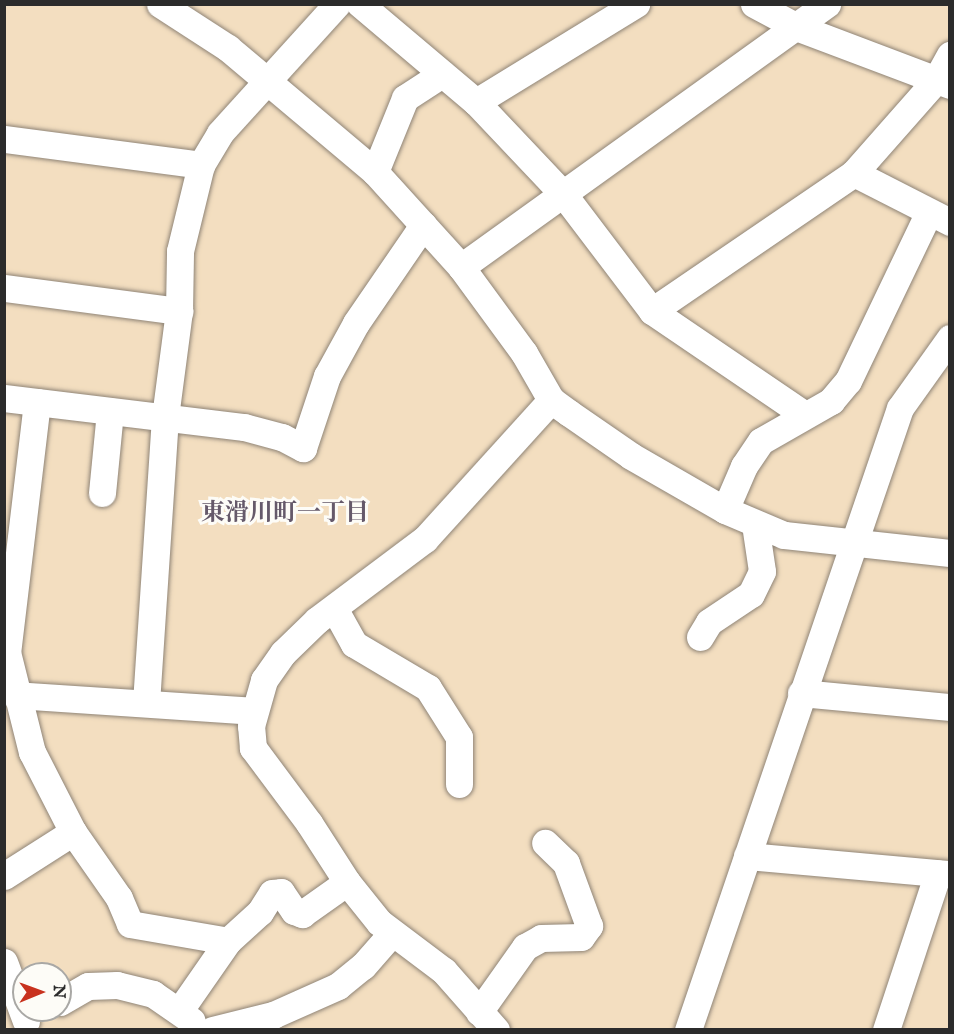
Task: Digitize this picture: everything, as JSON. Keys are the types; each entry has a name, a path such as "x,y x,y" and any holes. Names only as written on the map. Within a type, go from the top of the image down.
{"street":[{"path":"160,4 199,27 375,172 461,267 524,353 551,400 631,456 725,510 784,535 950,553"},
{"path":"146,703 165,417 179,311 180,251 201,165 220,134 337,4"},
{"path":"360,4 476,102 564,195 652,311 805,415"},
{"path":"476,102 636,4"},
{"path":"754,4 800,28 943,83"},
{"path":"461,267 800,28 827,4"},
{"path":"652,311 854,173 943,83 950,55"},
{"path":"375,172 405,98 442,74"},
{"path":"4,139 201,165"},
{"path":"725,510 744,465 761,441 831,401 848,381 939,218 854,173"},
{"path":"4,398 244,427 282,437 303,448 327,376 356,323 423,225"},
{"path":"4,288 179,311"},
{"path":"688,1029 852,542 900,408 950,338"},
{"path":"545,843 566,863 589,926 581,937 541,938 525,947 489,1024 444,971 392,933 347,882 309,823 253,748 254,711 264,680 283,653 334,608 425,539 551,400"},
{"path":"37,402 11,555 7,652 15,695 32,752 73,832 119,898 130,924 228,941"},
{"path":"102,493 110,411"},
{"path":"700,637 709,622 751,594 762,571 755,524"},
{"path":"334,608 354,644 428,688 459,737 459,784"},
{"path":"801,693 950,707"},
{"path":"15,695 254,711"},
{"path":"4,876 73,832"},
{"path":"747,856 944,874 886,1029"},
{"path":"180,1010 228,941 260,912 272,892 281,892 294,911 302,914 347,882"},
{"path":"214,1029 273,1015 338,986 363,966 392,933"},
{"path":"4,962 12,981"},
{"path":"72,995 88,986 117,985 153,994 180,1010 201,1029"}],"district":[{"name":"東滑川町一丁目","path":"285,514"}]}
